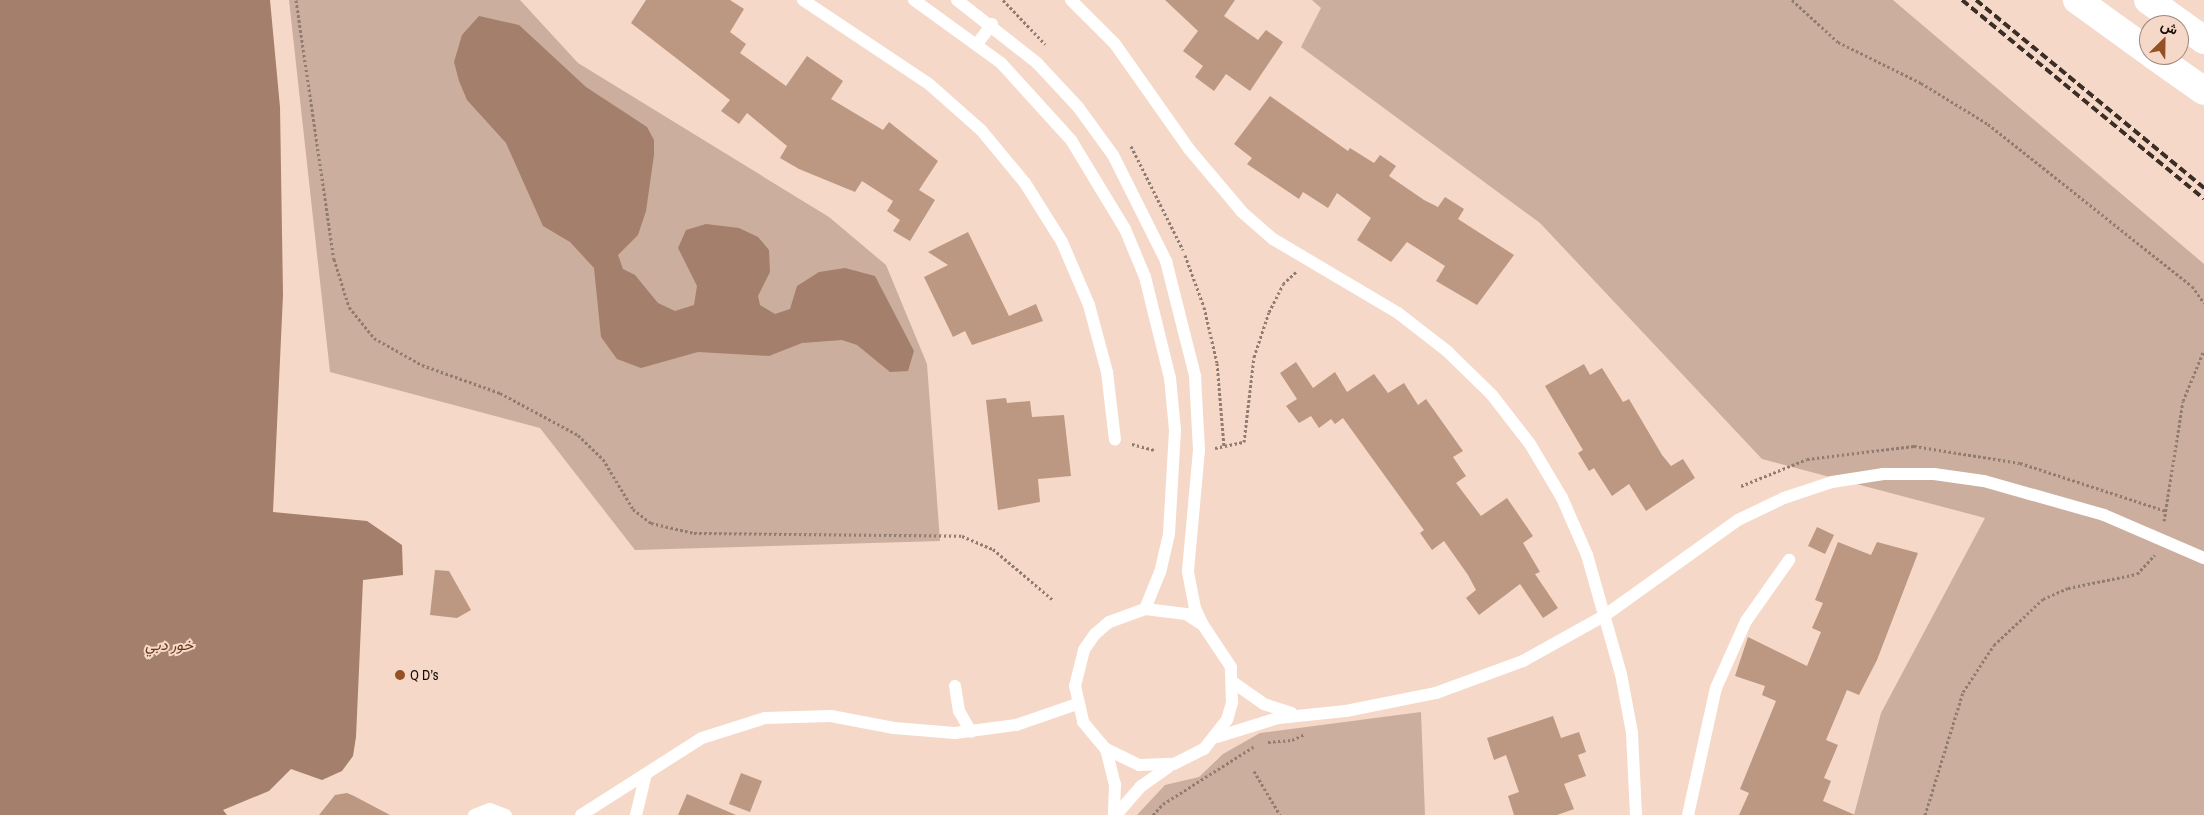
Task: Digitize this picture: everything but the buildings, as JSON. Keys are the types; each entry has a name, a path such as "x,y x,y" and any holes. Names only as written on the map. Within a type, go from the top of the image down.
{"main road":[{"path":"2077,0 2139,45"},
{"path":"2148,0 2204,40"},
{"path":"2167,65 2204,91"}],"lane":[{"path":"803,0 929,84 981,130 1025,183 1062,242 1089,305 1107,372 1115,440"},
{"path":"914,0 977,44 1038,100 1071,140 1125,229 1160,327 1170,378 1175,454 1165,553 1144,609"},
{"path":"957,0 992,24 1078,107 1142,206 1166,261 1184,318 1195,376 1199,450 1188,572 1192,600 1204,625 1225,651 1234,683 1232,702 1216,737"},
{"path":"1071,0 1115,44 1154,95 1214,182 1248,218 1307,262 1398,313 1447,351 1492,395 1530,444 1562,498 1587,555 1604,616 1632,733 1636,815"},
{"path":"977,44 992,24"},
{"path":"1115,815 1140,786 1216,737 1303,715 1392,704 1445,690 1523,661 1604,616 1738,520 1824,485 1883,474 1934,474 1984,481 2104,515 2204,558"},
{"path":"1688,815 1716,688 1746,621 1789,560"},
{"path":"1174,764 1139,764 1106,749 1088,729 1077,704 1075,686 1084,650 1110,622 1144,609 1179,612 1204,625"},
{"path":"1234,683 1264,704 1303,715"},
{"path":"955,686 959,711 970,732"},
{"path":"580,815 702,738 765,718 832,716 924,732 970,732 1016,725 1077,704"},
{"path":"1106,749 1115,784 1115,815"},
{"path":"636,815 646,774"},
{"path":"474,815 490,810 506,815"}],"path":[{"path":"296,0 336,268 349,307 374,338 422,365 500,393 578,435 603,459 633,509 651,522 694,533 962,536 993,549 1053,600"},
{"path":"1792,0 1838,42 1988,124 2192,286 2204,303"},
{"path":"1199,450 1244,442 1254,358 1268,312 1284,284 1307,262"},
{"path":"1925,815 1962,692 1994,645 2043,599 2068,588 2136,574 2153,558 2162,539 2180,416 2204,350"},
{"path":"1115,440 1175,454"},
{"path":"1153,815 1163,804 1249,748 1299,738 1308,728 1303,715"},
{"path":"1254,771 1280,815"}],"shaded area":[{"path":"289,0 520,0 578,63 829,217 886,265 927,364 940,541 635,550 540,428 330,372"},
{"path":"1312,0 1893,0 2204,264 2204,815 1854,815 1881,713 1985,518 1762,459 1540,223 1301,47 1321,8"},
{"path":"1421,712 1425,815 1137,815 1165,785 1199,777 1223,754 1260,733"}],"water":[{"name":"خور دبي","path":"0,0 270,0 280,107 283,295 273,512 367,521 402,545 403,575 363,580 356,737 353,756 342,771 322,780 291,769 269,791 223,810 227,815 0,815"},
{"path":"479,16 519,25 586,87 647,127 654,140 654,155 646,211 638,235 618,255 623,269 635,275 658,303 675,311 694,305 697,286 678,248 686,230 706,224 739,228 758,237 769,250 770,272 758,296 760,305 775,314 790,309 797,286 819,272 845,268 875,276 914,351 908,371 890,372 857,345 842,340 802,343 769,356 698,352 641,368 617,359 601,337 594,268 570,242 543,226 506,143 467,100 459,81 454,62 462,35"}],"railway":[{"path":"1962,0 2204,199"},
{"path":"1976,0 2204,188"}],"place":[{"name":"Q D’s","path":"400,675"}]}
